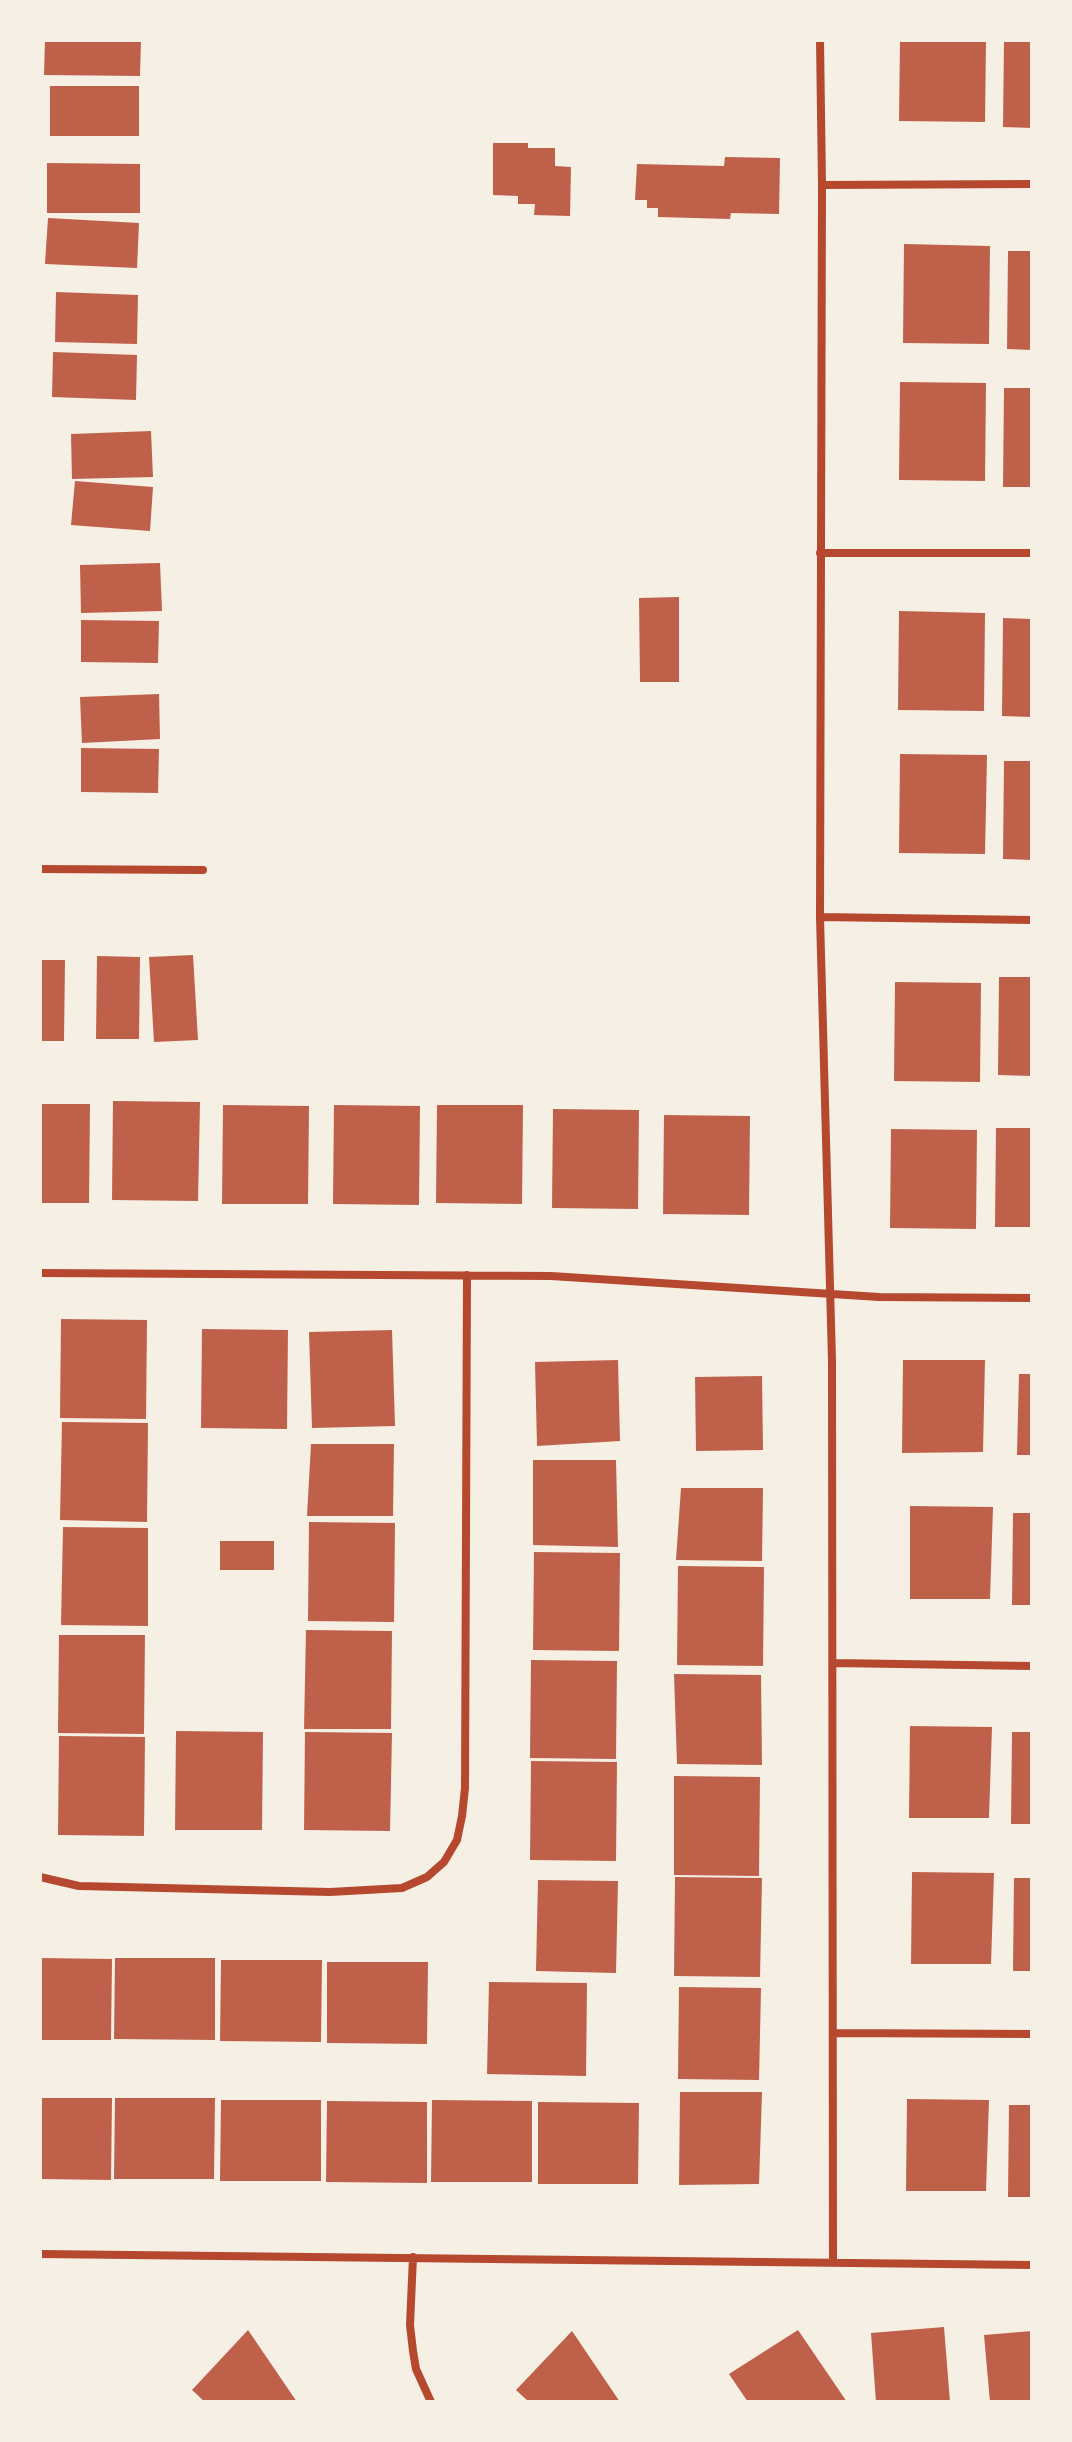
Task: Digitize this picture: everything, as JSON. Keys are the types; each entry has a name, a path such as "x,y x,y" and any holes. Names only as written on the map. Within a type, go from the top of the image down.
{"street":[{"path":"820,40 820,917 830,1293 833,2261"},
{"path":"822,185 1032,184"},
{"path":"820,553 1032,553"},
{"path":"40,869 203,870"},
{"path":"820,917 1032,920"},
{"path":"40,1273 551,1276 879,1297 1032,1298"},
{"path":"40,1877 79,1886 376,1891 402,1888 427,1877 444,1862 457,1840 465,1788 467,1275"},
{"path":"833,1663 1032,1666"},
{"path":"834,2033 1032,2034"},
{"path":"40,2254 1032,2265"},
{"path":"413,2257 410,2325 413,2351 416,2369 431,2402"}],"building":[{"path":"45,40 141,40 140,76 44,75"},
{"path":"900,40 986,40 985,122 899,121"},
{"path":"1004,40 1032,40 1032,128 1003,127"},
{"path":"50,86 139,86 139,136 50,136"},
{"path":"493,143 528,143 528,148 555,148 555,166 571,167 570,216 534,215 535,204 518,204 518,196 493,195"},
{"path":"725,157 780,158 779,214 731,213 730,219 658,217 658,208 647,208 647,200 635,200 637,164 724,166"},
{"path":"47,163 140,164 140,213 47,213"},
{"path":"48,218 139,223 137,268 45,264"},
{"path":"904,244 990,246 989,344 903,343"},
{"path":"1008,251 1032,251 1032,350 1007,349"},
{"path":"56,292 138,295 137,344 55,342"},
{"path":"53,352 137,355 136,400 52,397"},
{"path":"900,382 986,383 985,481 899,480"},
{"path":"1004,388 1032,388 1032,487 1003,487"},
{"path":"151,431 153,477 72,479 71,434"},
{"path":"75,481 153,487 150,531 71,525"},
{"path":"160,563 162,611 81,613 80,565"},
{"path":"679,597 679,682 640,682 639,598"},
{"path":"899,611 985,613 984,711 898,710"},
{"path":"1003,618 1032,619 1032,717 1002,716"},
{"path":"81,620 159,621 158,663 81,662"},
{"path":"159,694 160,739 82,743 80,697"},
{"path":"81,748 159,749 158,793 81,792"},
{"path":"900,754 987,755 985,854 899,853"},
{"path":"1004,761 1032,761 1032,860 1003,859"},
{"path":"193,955 198,1040 154,1042 149,957"},
{"path":"97,956 140,957 139,1039 96,1039"},
{"path":"40,960 65,960 64,1041 40,1041"},
{"path":"999,977 1032,977 1032,1076 998,1075"},
{"path":"895,982 981,983 980,1082 894,1081"},
{"path":"113,1101 200,1102 198,1201 112,1200"},
{"path":"40,1104 90,1104 89,1203 40,1203"},
{"path":"223,1105 309,1106 308,1204 222,1204"},
{"path":"334,1105 420,1106 419,1205 333,1204"},
{"path":"437,1105 523,1105 522,1204 436,1203"},
{"path":"553,1109 639,1110 638,1209 552,1208"},
{"path":"664,1115 750,1116 749,1215 663,1214"},
{"path":"996,1128 1032,1128 1032,1227 995,1227"},
{"path":"891,1129 977,1130 976,1229 890,1228"},
{"path":"61,1319 147,1320 146,1419 60,1418"},
{"path":"202,1329 288,1330 287,1429 201,1428"},
{"path":"392,1330 395,1426 312,1428 309,1332"},
{"path":"618,1360 620,1441 537,1446 535,1362"},
{"path":"903,1360 985,1360 983,1452 902,1453"},
{"path":"1019,1374 1032,1374 1032,1455 1017,1455"},
{"path":"762,1376 763,1450 696,1451 695,1377"},
{"path":"62,1422 148,1423 147,1522 60,1520"},
{"path":"311,1444 394,1444 393,1516 307,1516"},
{"path":"533,1460 616,1460 618,1547 533,1545"},
{"path":"681,1488 763,1488 762,1561 676,1560"},
{"path":"910,1506 993,1507 990,1599 910,1599"},
{"path":"1013,1513 1032,1513 1032,1605 1012,1605"},
{"path":"309,1522 395,1523 394,1622 308,1621"},
{"path":"63,1527 148,1528 148,1626 61,1625"},
{"path":"220,1541 274,1541 274,1570 220,1570"},
{"path":"534,1552 620,1553 619,1651 533,1650"},
{"path":"678,1566 764,1567 763,1666 677,1665"},
{"path":"306,1630 392,1631 391,1729 304,1729"},
{"path":"59,1635 145,1635 144,1734 58,1733"},
{"path":"531,1660 617,1661 616,1759 530,1758"},
{"path":"674,1674 761,1675 762,1765 677,1764"},
{"path":"910,1726 992,1727 989,1818 909,1818"},
{"path":"176,1731 263,1732 262,1830 175,1830"},
{"path":"305,1732 392,1733 390,1831 304,1830"},
{"path":"1012,1732 1032,1732 1032,1824 1011,1824"},
{"path":"59,1736 145,1737 144,1836 58,1835"},
{"path":"531,1761 617,1762 616,1861 530,1860"},
{"path":"674,1776 760,1777 759,1876 674,1875"},
{"path":"912,1872 994,1873 991,1964 911,1964"},
{"path":"675,1877 762,1878 760,1977 674,1976"},
{"path":"1014,1878 1032,1878 1032,1971 1013,1971"},
{"path":"538,1880 618,1881 616,1973 536,1971"},
{"path":"40,1958 112,1959 111,2040 40,2040"},
{"path":"115,1958 215,1958 215,2040 114,2039"},
{"path":"221,1960 322,1960 321,2042 220,2041"},
{"path":"327,1962 428,1962 427,2044 327,2043"},
{"path":"489,1982 587,1983 586,2076 487,2074"},
{"path":"679,1987 761,1988 759,2080 678,2079"},
{"path":"680,2092 762,2092 759,2184 679,2185"},
{"path":"40,2098 112,2098 111,2180 40,2179"},
{"path":"115,2098 215,2098 214,2179 114,2179"},
{"path":"907,2099 989,2100 986,2191 906,2191"},
{"path":"221,2100 321,2100 321,2181 220,2181"},
{"path":"432,2100 532,2101 532,2182 431,2182"},
{"path":"327,2101 427,2102 427,2183 326,2182"},
{"path":"538,2102 639,2103 638,2184 538,2184"},
{"path":"1009,2105 1032,2105 1032,2197 1008,2197"},
{"path":"944,2327 950,2402 876,2402 871,2333"},
{"path":"248,2330 297,2402 205,2402 192,2390"},
{"path":"798,2330 847,2402 748,2402 729,2374"},
{"path":"572,2331 620,2402 529,2402 516,2390"},
{"path":"1032,2331 1032,2402 990,2402 984,2335"}]}
